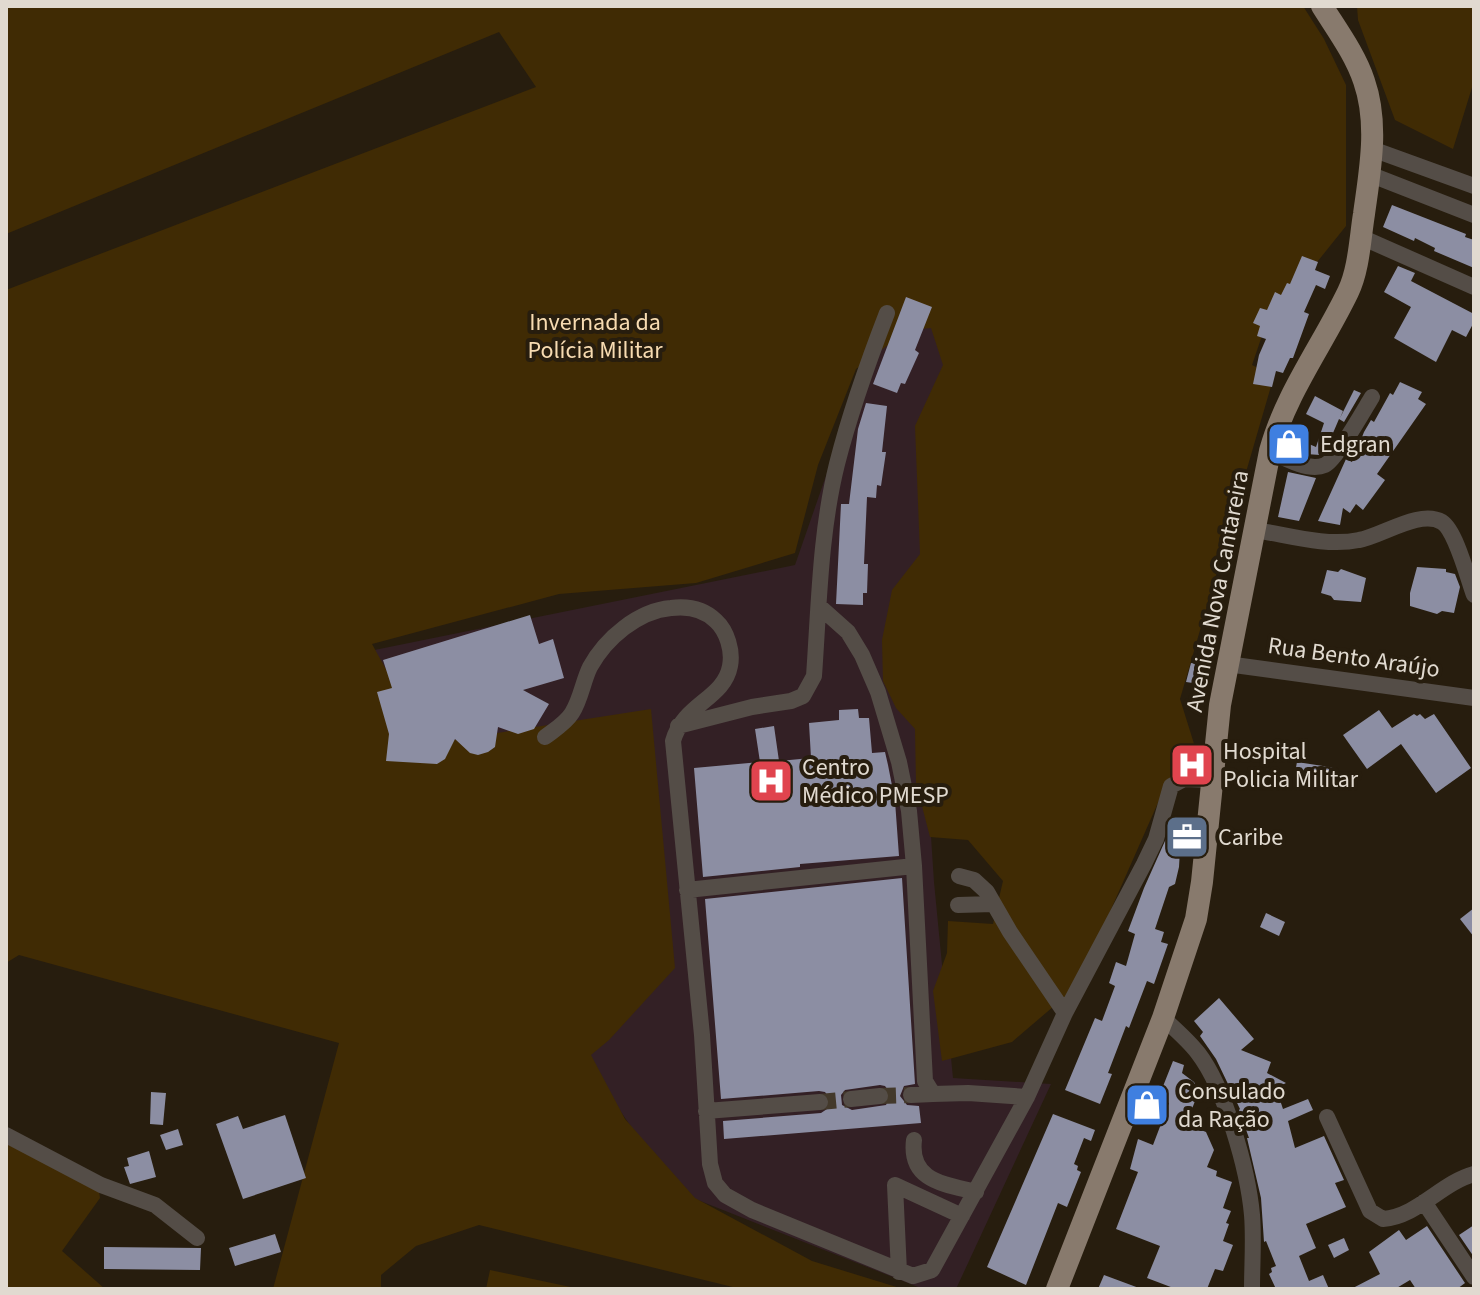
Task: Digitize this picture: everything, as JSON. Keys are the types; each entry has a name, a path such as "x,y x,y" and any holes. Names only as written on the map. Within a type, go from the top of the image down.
{"main road":[{"name":"Avenida Nova Cantareira","path":"1057,1289 1163,1018 1196,919 1227,664 1270,451 1292,391 1349,289 1361,237 1372,149 1372,115 1364,80 1322,6"}],"street":[{"path":"1372,149 1474,186"},
{"path":"1369,174 1474,215"},
{"path":"1361,237 1474,287"},
{"path":"677,726 803,696 814,676 822,550 837,465 867,365 887,313"},
{"path":"1270,451 1289,461 1312,466 1325,465 1334,457 1372,397"},
{"path":"1255,530 1339,542 1376,536 1406,523 1426,519 1441,521 1450,530 1474,595"},
{"path":"545,737 572,713 591,667 607,642 638,618 658,609 679,607 700,610 718,621 730,644 730,667 720,687 677,726 673,741 710,1164 715,1183 725,1195 752,1210 913,1276 932,1270 1027,1097 1065,1013 1156,839 1171,786 1184,779 1212,780"},
{"path":"820,607 848,632 878,692 890,725 909,811 925,1081 933,1094"},
{"name":"Rua Bento Araújo","path":"1227,664 1474,698"},
{"path":"687,890 914,866"},
{"path":"959,876 974,880 987,892 1065,1013"},
{"path":"958,905 993,904"},
{"path":"1163,1018 1199,1054 1215,1080 1230,1123 1246,1177 1252,1216 1252,1289"},
{"path":"911,1095 968,1093 1027,1097"},
{"path":"851,1099 880,1096"},
{"path":"706,1111 820,1102"},
{"path":"1327,1117 1370,1211 1383,1219 1395,1218 1456,1181 1474,1174"},
{"path":"6,1135 101,1185 155,1205 197,1238"},
{"path":"914,1140 912,1156 920,1172 943,1183 976,1192"},
{"path":"899,1272 895,1185 962,1216"},
{"path":"1424,1202 1474,1277"}],"shaded area":[{"name":"Centro Médico PMESP","path":"895,277 1024,319 921,684 934,882 953,1078 1051,1084 956,1289 923,1289 675,1191 556,1017 391,796 330,659 795,565"}],"green space":[{"name":"Invernada da Polícia Militar","path":"6,6 1303,6 1324,39 1346,85 1346,226 1265,327 1252,365 1274,376 1180,699 1196,750 1168,780 1101,932 1068,994 1012,1042 942,1061 933,991 947,953 948,921 993,924 1003,881 968,840 930,837 916,783 915,729 896,708 883,681 882,640 892,590 920,554 915,426 943,365 931,328 908,330 856,369 818,465 795,553 696,583 559,594 372,644 427,744 651,709 675,968 609,1040 591,1055 625,1119 695,1198 812,1261 903,1289 741,1289 479,1225 416,1246 381,1275 381,1289 273,1289 339,1043 19,955 6,963 6,290 536,87 499,32 6,234"},
{"path":"1357,6 1474,6 1474,81 1453,149 1395,120 1358,20"},
{"path":"6,1141 99,1191 100,1198 62,1251 105,1289 6,1289"},
{"path":"490,1270 580,1289 486,1289"}],"building":[{"path":"1392,205 1474,240 1474,268 1434,251 1435,248 1415,238 1414,241 1383,227"},
{"path":"1302,256 1318,262 1315,270 1330,276 1325,289 1316,285 1304,312 1309,314 1293,358 1290,358 1283,373 1276,371 1272,387 1253,384 1266,339 1257,336 1260,326 1253,323 1260,308 1267,310 1275,292 1281,295 1287,283 1290,284"},
{"path":"1398,266 1415,273 1411,281 1474,314 1474,322 1466,337 1452,330 1436,362 1394,338 1411,307 1384,292"},
{"path":"906,297 932,307 915,350 919,353 905,384 901,383 897,393 873,384"},
{"path":"1400,382 1422,392 1418,399 1426,404 1377,474 1385,480 1363,510 1356,504 1350,513 1343,508 1340,525 1318,521 1346,459 1352,462 1371,420 1374,422"},
{"path":"1354,390 1361,393 1344,422 1339,419 1327,447 1320,455 1306,454 1309,444 1316,447 1324,423 1306,414 1315,396 1343,411 1340,418"},
{"path":"866,403 887,406 882,452 886,452 881,486 877,485 876,498 867,497 864,564 868,564 867,593 863,593 863,605 836,604 841,504 849,504 858,429"},
{"path":"1288,472 1316,478 1299,521 1278,517"},
{"path":"1417,567 1446,569 1446,572 1455,574 1460,587 1454,613 1442,611 1437,614 1410,606"},
{"path":"1341,569 1366,578 1361,602 1334,600 1321,593 1327,570 1338,572"},
{"path":"530,615 539,644 553,639 564,678 523,690 549,704 534,729 518,734 498,727 495,747 478,755 470,753 455,739 445,759 437,764 386,761 389,734 377,692 392,688 383,660"},
{"path":"1191,663 1206,665 1200,684 1186,682"},
{"path":"858,709 859,718 869,718 872,753 885,752 895,801 899,856 800,864 800,867 703,877 694,768 760,762 755,729 774,726 779,761 811,758 809,723 839,720 839,710"},
{"path":"1379,710 1392,728 1414,714 1420,714 1425,719 1434,714 1471,768 1436,793 1401,744 1367,769 1343,735"},
{"path":"1297,762 1336,768 1333,784 1294,778"},
{"path":"1169,832 1181,833 1179,867 1175,884 1169,887 1155,929 1164,932 1161,942 1168,944 1154,984 1147,981 1129,1028 1126,1026 1100,1104 1065,1090 1095,1018 1102,1021 1115,986 1109,983 1116,962 1126,966 1135,934 1128,931"},
{"path":"902,878 915,1084 904,1086 900,1096 907,1105 919,1106 921,1123 724,1139 723,1121 821,1113 830,1107 831,1100 825,1092 819,1091 721,1099 705,899","holes":["885,1086 891,1094 886,1105 852,1110 842,1105 841,1095 845,1090"]},
{"path":"1474,908 1474,937 1460,919"},
{"path":"1266,913 1285,922 1279,936 1260,927"},
{"path":"1219,998 1254,1039 1241,1050 1271,1062 1267,1073 1286,1083 1276,1088 1283,1109 1308,1099 1313,1110 1288,1121 1295,1148 1324,1136 1344,1180 1335,1183 1346,1207 1306,1224 1316,1248 1299,1256 1309,1281 1323,1275 1329,1289 1276,1289 1269,1274 1271,1268 1276,1266 1264,1242 1261,1198 1249,1138 1240,1109 1216,1059 1200,1036 1203,1032 1194,1021"},
{"path":"1173,1061 1184,1065 1182,1073 1194,1082 1199,1091 1186,1124 1206,1132 1214,1150 1207,1167 1217,1171 1216,1176 1232,1182 1223,1208 1231,1211 1223,1241 1233,1245 1223,1271 1215,1269 1207,1289 1176,1289 1147,1278 1160,1246 1116,1229 1138,1172 1130,1169 1138,1139 1153,1145 1169,1103 1158,1099"},
{"path":"151,1092 166,1093 163,1125 150,1124"},
{"path":"1053,1114 1095,1130 1091,1141 1084,1138 1074,1164 1081,1172 1067,1207 1058,1203 1026,1285 987,1267"},
{"path":"285,1115 306,1178 243,1199 216,1124 238,1116 243,1129"},
{"path":"178,1129 183,1145 166,1150 160,1135"},
{"path":"149,1151 156,1177 130,1184 124,1167 129,1166 127,1158"},
{"path":"1474,1225 1474,1257 1459,1235"},
{"path":"1427,1226 1465,1283 1457,1289 1416,1289 1410,1280 1395,1289 1351,1289 1380,1274 1369,1252 1399,1230 1406,1240"},
{"path":"275,1234 281,1252 235,1266 229,1248"},
{"path":"1344,1238 1349,1250 1334,1258 1328,1245"},
{"path":"104,1247 201,1248 200,1270 104,1269"},
{"path":"1104,1275 1139,1288 1139,1289 1098,1289"}],"tunnel":[{"path":"880,1096 911,1095"},
{"path":"820,1102 851,1099"}],"place":[{"name":"Edgran","path":"1289,444"},
{"name":"Hospital Policia Militar","path":"1192,765"},
{"name":"Centro Médico PMESP","path":"771,781"},
{"name":"Caribe","path":"1187,837"},
{"name":"Consulado da Ração","path":"1147,1105"}]}
